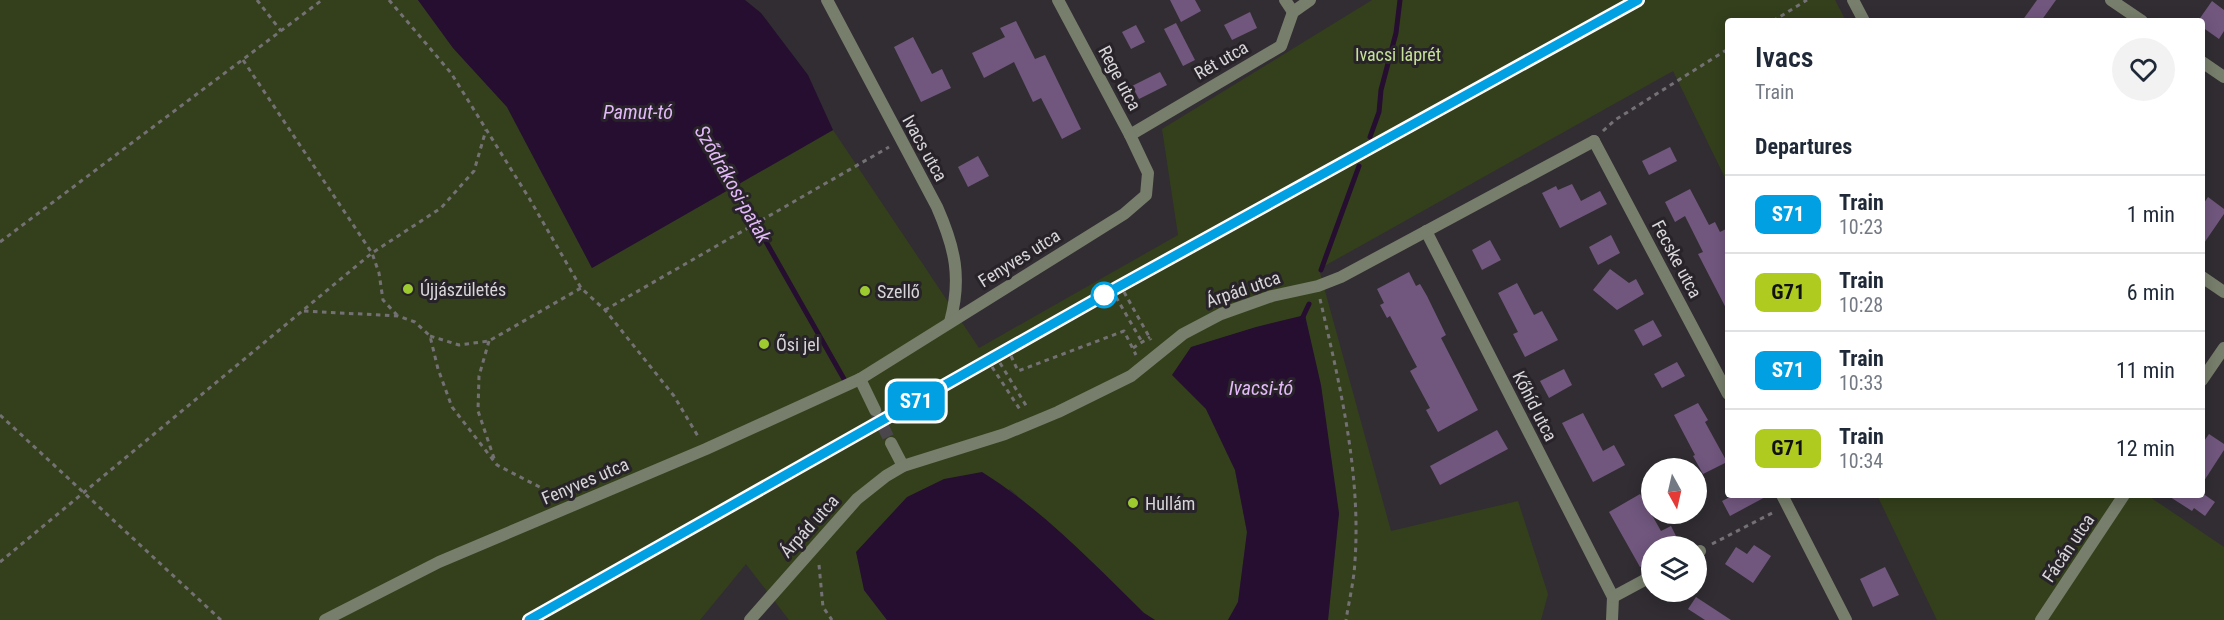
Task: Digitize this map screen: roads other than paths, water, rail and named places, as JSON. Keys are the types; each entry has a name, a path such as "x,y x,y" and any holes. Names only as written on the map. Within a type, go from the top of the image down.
{"street":[{"name":"Ivacs utca","path":"827,0 937,207 949,235 957,279 956,300 950,322"},
{"name":"Rege utca","path":"1058,0 1148,173"},
{"path":"1286,0 1293,12 1310,0"},
{"path":"1853,0 1862,18"},
{"path":"2111,0 2138,18"},
{"name":"Rét utca","path":"1130,135 1281,46 1293,12"},
{"path":"2205,64 2224,77"},
{"name":"Árpád utca","path":"754,618 857,498 903,466 1005,434 1068,408 1131,376 1183,334 1221,314 1272,296 1318,286 1594,141"},
{"name":"Fecske utca","path":"1594,141 1725,387"},
{"name":"Fenyves utca","path":"326,620 439,562 706,449 860,379 1124,214 1146,195 1148,173"},
{"name":"Kőhíd utca","path":"1426,231 1613,597"},
{"path":"2205,279 2224,292"},
{"path":"2205,376 2224,348"},
{"path":"860,379 875,410"},
{"path":"891,443 903,466"},
{"name":"Fácán utca","path":"2041,620 2122,498"},
{"path":"1785,500 1846,620"},
{"path":"1612,620 1613,597 1641,582"}],"water":[{"name":"Pamut-tó","path":"418,0 745,0 761,13 808,75 833,130 592,268 507,107 453,48"},
{"name":"Ivacsi-tó","path":"1305,315 1321,385 1339,513 1328,620 1228,620 1238,602 1247,532 1235,470 1206,409 1172,375 1191,347"},
{"path":"982,472 1047,520 1144,613 1155,620 887,620 864,590 856,552 907,497 944,479"}],"waterway":[{"path":"1370,137 1379,112 1381,90 1396,33 1400,0"},
{"path":"1321,270 1359,166"},
{"name":"Sződrákosi-patak","path":"732,182 844,379"},
{"path":"1301,321 1309,304"}],"tunnel":[{"path":"875,410 891,443"}],"railway":[{"path":"529,620 1132,279 1638,0"}],"train":[{"name":"S71","path":"529,620 1118,287 1638,0"}],"place":[{"name":"Újjászületés","path":"408,289"},
{"name":"Szellő","path":"865,291"},
{"name":"Ősi jel","path":"764,344"},
{"name":"Hullám","path":"1133,503"}],"park label":[{"name":"Ivacsi láprét","path":"1398,54"}]}
